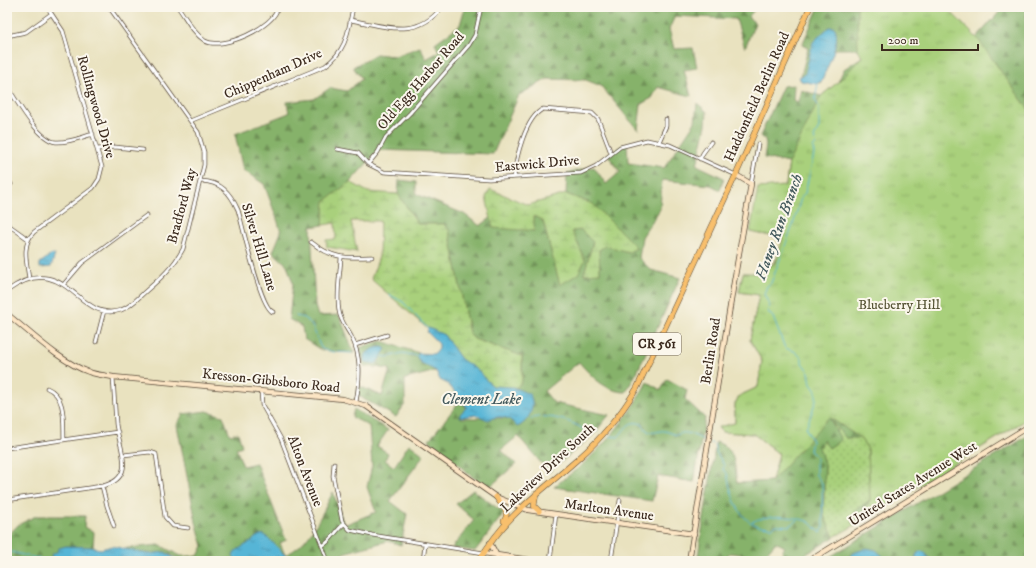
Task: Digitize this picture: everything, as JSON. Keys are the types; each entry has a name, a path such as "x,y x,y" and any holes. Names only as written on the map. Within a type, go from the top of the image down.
{"main road":[{"name":"Haddonfield Berlin Road","path":"736,175 810,7"},
{"name":"Lakeview Drive South","path":"479,561 499,530 536,494 593,445 627,404 643,376 736,175"},
{"path":"536,494 534,506 539,511"},
{"path":"496,497 507,514 499,530"}],"street":[{"name":"Rollingwood Drive","path":"28,239 34,232 80,199 97,184 102,167 63,31 47,7"},
{"name":"Bradford Way","path":"104,312 122,310 132,304 176,261 183,249 204,165 204,152 198,132 110,7"},
{"path":"178,7 198,35 205,41 216,43 238,38 262,27 273,18 278,7"},
{"name":"Chippenham Drive","path":"190,121 325,66 335,59 342,49 353,7"},
{"path":"350,20 397,28 414,28 424,24 442,7"},
{"name":"Old Egg Harbor Road","path":"368,164 378,152 386,137 410,113 469,45 475,35 481,7"},
{"path":"7,36 26,32 51,14"},
{"path":"7,86 38,130 47,139 59,142 93,134"},
{"path":"514,177 515,160 520,148 534,116 543,109 592,113 598,119 612,153"},
{"path":"659,142 666,126 666,119"},
{"name":"Eastwick Drive","path":"337,149 358,153 368,164 384,172 476,179 581,173 596,166 620,147 639,140 659,142 736,175 751,184"},
{"path":"700,159 702,153 711,142"},
{"name":"Berlin Road","path":"689,561 758,144"},
{"path":"98,149 115,147 143,150"},
{"name":"Silver Hill Lane","path":"201,181 218,184 232,197 238,210 261,295 269,309 274,312"},
{"path":"7,186 11,184"},
{"path":"64,284 82,263 147,215"},
{"path":"7,224 28,239 26,248 29,279"},
{"path":"311,242 327,253 342,258 372,257"},
{"path":"342,258 339,312 355,345 360,375 356,402"},
{"path":"7,291 22,281 29,279 44,278 64,284 92,307 104,312 96,342"},
{"name":"Kresson-Gibbsboro Road","path":"7,314 78,367 97,374 113,377 261,391 356,402 366,406 496,497 522,507"},
{"path":"355,345 387,335"},
{"path":"7,500 102,486 112,483 119,477 124,468 118,432 113,377"},
{"path":"47,388 56,393 61,400 64,440"},
{"name":"Alton Avenue","path":"261,391 262,405 281,439 328,561"},
{"name":"United States Avenue West","path":"809,561 1029,426"},
{"path":"7,448 118,432"},
{"path":"123,455 150,452 156,454 165,517 173,526 188,528"},
{"path":"334,462 332,476 344,524 355,532 497,556 536,561"},
{"path":"102,486 114,526"},
{"path":"611,561 620,500"},
{"name":"Marlton Avenue","path":"522,507 556,514 694,534"},
{"path":"550,561 556,514"},
{"path":"322,546 329,542 336,530 344,524"},
{"path":"490,543 497,556"},
{"path":"423,561 425,544"}],"green space":[{"path":"465,7 757,7 748,17 755,23 745,48 736,19 675,16 669,29 674,49 693,48 697,68 684,70 691,96 658,87 652,98 641,104 638,130 601,86 586,80 547,79 519,95 493,154 379,150 350,182 326,201 323,225 311,227 315,306 318,316 339,315 354,353 321,350 304,339 302,327 289,319 293,283 287,265 273,252 281,232 264,184 243,170 235,134 289,113 287,102 314,99 330,88 347,91 362,79 353,67 376,54 395,56 420,47 426,59 439,52 435,43 460,25"},
{"name":"Blueberry Hill","path":"819,7 946,7 976,38 1004,7 1029,7 1029,418 855,525 852,523 855,511 870,500 868,449 860,438 846,438 830,419 841,440 829,448 823,440 819,447 825,467 823,514 834,537 795,561 788,561 782,552 785,547 776,542 763,557 730,553 720,561 698,556 716,442 728,449 731,454 735,464 737,483 772,481 779,454 754,434 722,432 718,428 735,423 735,404 739,396 758,387 762,361 750,340 759,295 739,292 743,273 757,274 773,264 779,255 783,238 750,232 785,190 789,163 764,158 766,145 765,139 760,136 783,86 794,85 793,100 798,102 801,90 821,96 838,82 844,69 862,57 858,49 834,49 821,83 800,80 808,48 802,45"},
{"name":"Blueberry Hill","path":"857,7 946,7 977,38 1029,110 1029,418 855,525 870,500 868,449 860,438 829,417 772,481 779,454 754,434 722,432 718,427 735,423 735,404 739,396 758,387 762,361 750,340 759,295 739,292 743,273 758,273 776,262 783,238 750,232 758,188 786,186 789,162 821,96 838,82 862,57 858,49"},
{"path":"697,103 707,112 706,125 697,165 724,178 720,190 711,185 662,180 660,209 642,237 639,258 651,270 680,278 638,370 626,392 606,386 589,373 579,362 544,391 554,403 609,415 593,435 549,472 518,436 501,450 516,464 487,489 429,440 460,401 467,408 461,418 508,418 520,426 532,399 516,388 522,381 522,356 474,339 469,333 449,230 444,224 418,224 398,194 399,180 416,182 416,194 464,214 480,226 492,217 533,231 534,216 543,221 560,285 572,231 581,230 593,242 584,274 600,273 599,250 605,245 629,252 593,204 566,194 567,173 594,167 606,184 620,172 608,155 627,143 628,163 664,168 695,122"},
{"path":"350,182 368,192 398,194 418,224 444,224 449,230 469,333 474,339 522,356 522,381 516,388 493,386 461,359 444,335 428,329 371,279 379,257 380,221 351,221 357,252 327,247 326,240 336,239 335,223 323,225 325,201"},
{"path":"490,189 528,205 566,194 593,204 637,248 629,252 605,246 599,250 600,273 584,274 593,242 581,230 572,231 585,260 578,274 560,285 543,221 534,216 534,231 493,228 486,197"},
{"path":"381,341 419,353 419,361 436,371 405,379 405,404 396,417 357,395 359,386 382,396 390,369 364,366 359,348"},
{"path":"667,379 687,390 685,399 705,418 694,482 658,476 652,501 554,487 583,464 602,446 627,416 647,382 661,390"},
{"path":"354,409 388,430 377,446 388,453 385,460 394,467 409,444 424,455 390,501 407,514 401,545 388,541 343,553 338,561 291,561 266,538 233,555 236,561 183,561 165,552 148,554 119,549 159,545 181,556 198,556 203,546 196,522 177,425 183,414 207,411 223,416 230,435 238,433 242,446 236,448 243,466 256,463 286,540 280,543 285,555 294,550 308,537 333,492 344,525 376,512 367,487 372,466 369,426 352,417"},
{"path":"829,416 860,438 868,449 870,500 855,511 852,523 855,525 834,537 823,514 825,467 818,447 823,439"},
{"path":"1029,435 1029,561 930,561 929,559 916,555 916,561 823,561"},
{"path":"473,490 504,513 475,551 452,548 474,520 456,504"},
{"path":"36,516 85,516 84,527 94,532 93,549 52,555 53,561 7,561 7,537 18,525"}],"water":[{"path":"829,27 834,27 836,38 833,53 822,81 816,84 801,81 799,77 805,74 813,42"},
{"path":"52,254 55,255 51,267 40,268 40,263"},
{"name":"Clement Lake","path":"429,328 444,335 461,359 479,371 493,386 513,387 529,394 532,408 525,422 517,427 508,419 501,417 488,420 477,415 460,417 460,414 467,407 448,384 440,380 436,371 421,363 417,358 418,353 435,354 439,349 439,344 427,332"},
{"path":"383,347 386,349 376,364 365,362 364,356 368,352 375,348"},
{"path":"263,534 271,540 291,561 236,561 233,556 237,550"},
{"path":"66,546 101,549 112,546 148,554 165,552 175,559 191,561 53,561 51,555 58,551 59,548"},
{"path":"867,548 876,550 888,561 846,561 853,553"},
{"path":"920,551 925,552 930,561 916,561 916,555"}],"waterway":[{"name":"Haney Run Branch","path":"752,522 757,519 786,517 807,521 821,533 823,527 822,483 816,475 816,456 810,451 812,441 806,429 816,400 816,391 811,384 809,372 802,363 802,358 794,351 785,348 773,317 768,312 769,304 764,294 767,286 771,283 793,225 801,198 805,193 814,154 813,148 816,144 814,137 819,128 819,107 815,100 818,83"},
{"path":"390,295 403,302 429,330"},
{"path":"296,316 304,318 309,322 322,349 334,352 352,353"},
{"path":"382,356 388,357 402,353 418,356"},
{"path":"528,418 551,417 568,421 585,431 593,429 598,432"},
{"path":"609,436 618,437 630,424 637,423 642,424 646,430 650,432 665,431 677,435 680,433 687,433 706,441"},
{"path":"711,443 714,444 716,452 724,465 723,470 727,473 732,496 739,510 749,521 758,526 772,528 776,525 789,526 797,520"},
{"path":"7,551 48,561"}]}
